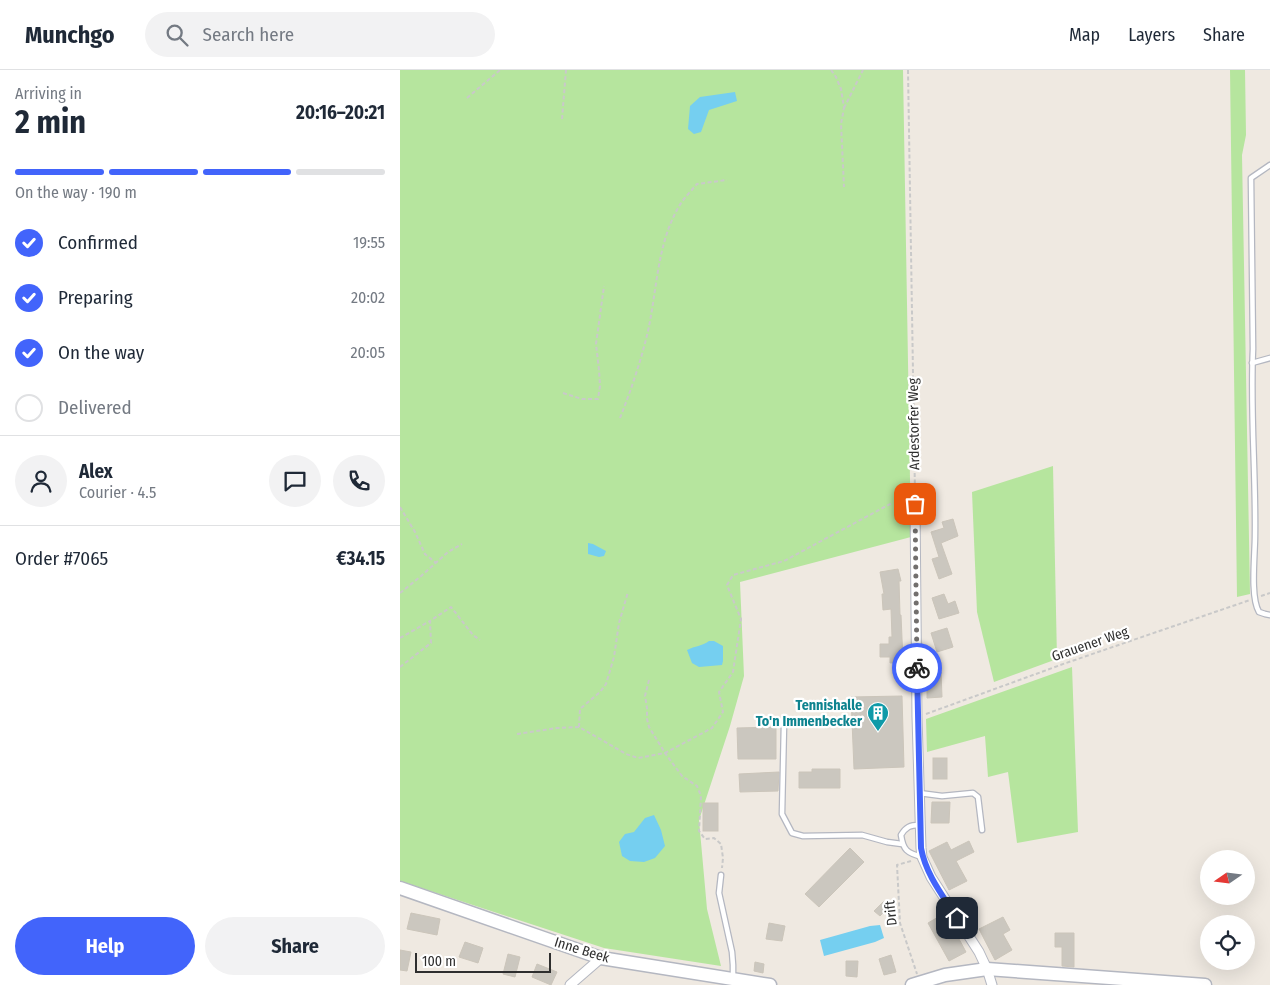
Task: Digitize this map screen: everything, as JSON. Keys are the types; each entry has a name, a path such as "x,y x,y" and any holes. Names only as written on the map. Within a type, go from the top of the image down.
{"street":[{"path":"915,504 919,825 922,857 931,877 978,952 987,969 992,985"},
{"name":"Inne Beek","path":"400,888 601,958 770,985"},
{"path":"570,985 601,958"},
{"path":"915,984 945,975 987,969 1205,985"}],"lane":[{"path":"1270,165 1251,178 1252,362 1256,536 1254,599 1259,612 1270,615"},
{"path":"1252,362 1270,358"},
{"path":"784,724 782,814 792,833 803,836 862,835 902,844"},
{"path":"919,793 948,796 973,793 978,797 982,830"},
{"path":"919,825 906,828 901,835 902,844 907,852 922,857"},
{"path":"721,875 719,893 732,952 733,979"}],"path":[{"path":"467,98 500,70"},
{"path":"562,119 566,70"},
{"path":"830,70 842,88 844,108"},
{"path":"844,187 841,124 844,108 863,70"},
{"name":"Ardestorfer Weg","path":"908,70 915,504"},
{"path":"620,418 638,367 648,331 660,257 678,207 697,184 727,180"},
{"path":"563,393 582,399 598,399 600,386 596,344 604,286"},
{"path":"517,734 579,727 626,754 638,758 665,753 712,728 723,712 719,692 733,672 741,619 727,585 733,575 784,561 892,503"},
{"path":"400,507 416,532 425,554 436,563"},
{"path":"400,593 448,552 462,544"},
{"path":"579,727 580,709 600,692 606,684 614,657 619,623 628,592"},
{"name":"Grauener Weg","path":"917,717 1066,663 1270,593"},
{"path":"400,638 451,607 473,635 480,640"},
{"path":"400,667 430,643 430,621"},
{"path":"649,680 645,696 649,727 682,776 697,786 701,796 699,831 705,839 714,838 721,844 722,868"},
{"name":"Drift","path":"915,984 900,923 897,865 922,857"}],"green space":[{"path":"400,70 903,70 911,537 740,582 744,676 730,726 699,820 707,909 721,966 604,948 400,881"},
{"path":"1230,70 1245,70 1246,135 1242,155 1250,594 1237,597"},
{"path":"1053,466 1057,659 994,682 977,612 972,492"},
{"path":"1072,667 1078,832 1017,843 1008,772 988,777 985,736 927,752 926,719"}],"water":[{"path":"735,92 737,101 709,110 701,132 694,134 688,129 690,106 700,97"},
{"path":"588,543 606,551 604,556 599,557 588,554"},
{"path":"709,641 714,641 723,646 722,665 699,667 692,663 687,650"},
{"path":"654,815 661,830 665,846 655,858 644,862 630,861 622,856 619,842 625,834 634,832 645,818"},
{"path":"880,925 884,938 824,956 820,940"}],"building":[{"path":"953,519 958,536 941,543 952,574 939,579 932,559 939,557 931,532 944,528 942,522"},
{"path":"898,569 901,581 899,581 903,662 890,663 890,657 880,657 880,644 889,644 889,637 892,637 891,609 883,610 882,594 884,594 880,572"},
{"path":"944,594 948,604 955,601 959,613 939,619 932,598"},
{"path":"947,628 953,647 937,652 931,633"},
{"path":"941,672 942,697 927,698 927,673"},
{"name":"Tennishalle To'n Immenbecker","path":"902,696 904,767 854,769 851,697"},
{"path":"776,727 776,759 738,759 737,728"},
{"path":"933,758 947,758 947,779 933,779"},
{"path":"812,769 840,769 840,788 799,788 799,772 812,772"},
{"path":"779,772 778,791 740,792 739,774"},
{"path":"932,802 950,802 949,823 931,823"},
{"path":"703,803 718,803 718,831 703,831"},
{"path":"969,841 974,852 956,861 967,881 949,890 929,851 947,842 951,850"},
{"path":"850,848 864,862 819,907 805,894"},
{"path":"884,901 889,907 880,916 874,911"},
{"path":"411,913 440,919 437,935 407,929"},
{"path":"945,913 966,952 949,961 928,923"},
{"path":"1003,917 1010,930 1003,934 1012,950 995,960 979,929"},
{"path":"769,923 785,926 782,941 766,939"},
{"path":"1055,933 1074,933 1074,967 1062,966 1062,947 1055,947"},
{"path":"465,942 483,948 478,963 459,957"},
{"path":"400,950 411,952 407,971 400,970"},
{"path":"508,954 520,957 515,977 503,974"},
{"path":"891,955 896,972 884,975 879,959"},
{"path":"846,961 858,961 857,977 846,976"},
{"path":"755,962 764,964 763,973 754,971"},
{"path":"537,964 557,972 551,985 532,977"}],"way so far":[{"path":"915,504 917,668"}],"place":[{"name":"Tennishalle To'n Immenbecker","path":"878,732"}],"route":[{"path":"917,668 919,825 922,857 931,877 957,918"}]}
